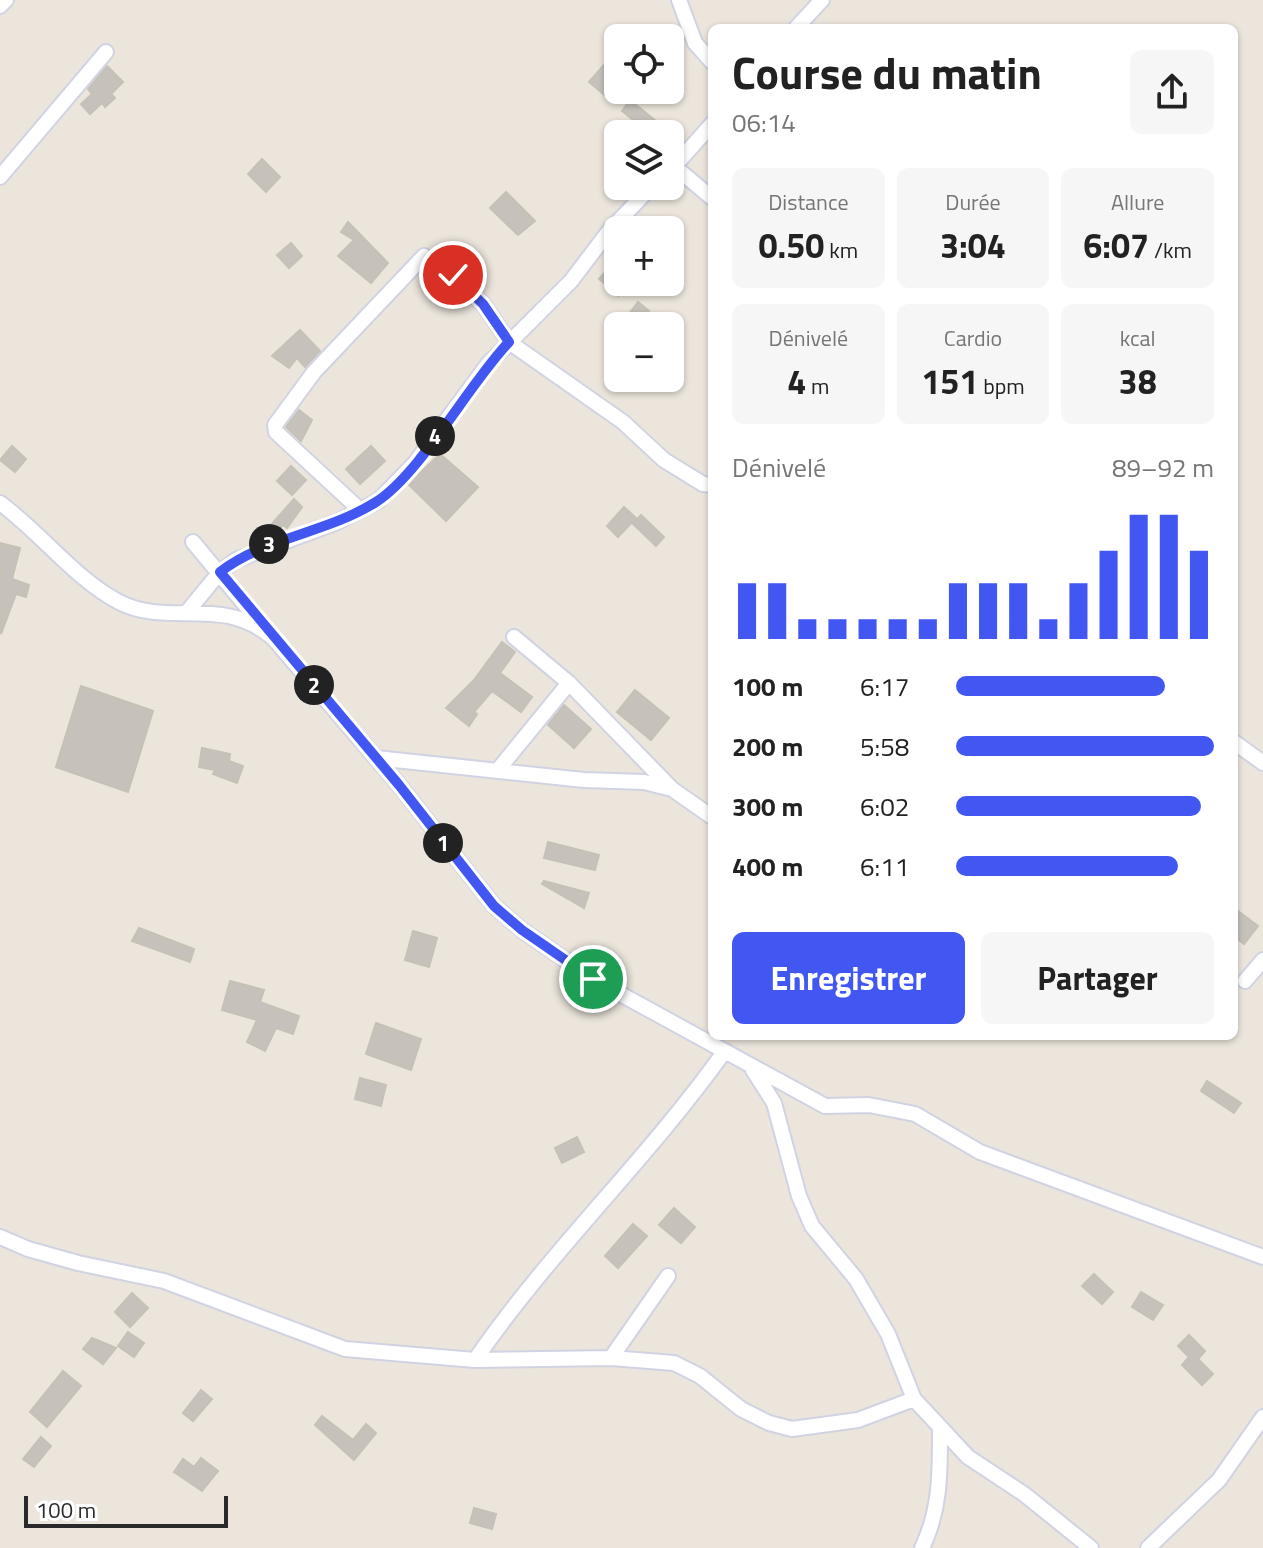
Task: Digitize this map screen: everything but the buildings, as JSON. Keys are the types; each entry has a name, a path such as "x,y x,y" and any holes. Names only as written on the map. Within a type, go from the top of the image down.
{"street":[{"path":"0,6 6,0"},
{"path":"679,0 695,43 708,58"},
{"path":"800,24 822,0"},
{"path":"0,177 106,52"},
{"path":"684,156 708,128"},
{"path":"684,178 708,195"},
{"path":"187,612 220,572 252,551 337,522 378,501 396,484 509,342 571,281 609,231 639,200"},
{"path":"360,510 276,432 277,419 314,372 424,256 453,275 483,304 509,342 623,422 664,460 708,485"},
{"path":"0,503 28,523 100,590 122,604 231,615 256,624 273,638"},
{"path":"193,542 376,758 494,906 522,930 593,979 825,1106 869,1105 915,1114 980,1152 1263,1257"},
{"path":"514,637 569,683 672,789 708,814"},
{"path":"497,771 569,683"},
{"path":"1238,745 1263,763"},
{"path":"376,758 644,782 672,789"},
{"path":"1245,981 1263,960"},
{"path":"475,1360 551,1257 688,1103 724,1052"},
{"path":"751,1067 774,1103 799,1196 812,1226 864,1293 888,1334 914,1399 968,1457 1024,1494 1091,1548"},
{"path":"0,1237 28,1249 78,1263 164,1281 345,1349 475,1360 611,1358 674,1363 700,1376 741,1409 769,1423 792,1429 858,1420 914,1399"},
{"path":"611,1358 668,1276"},
{"path":"1148,1548 1219,1480 1263,1417"},
{"path":"922,1548 933,1522 939,1493 940,1427"}],"route":[{"path":"453,275 483,304 501,326 509,342 488,364 415,463 378,501 337,522 252,551 220,572 399,785 494,906 522,930 593,979"}]}
